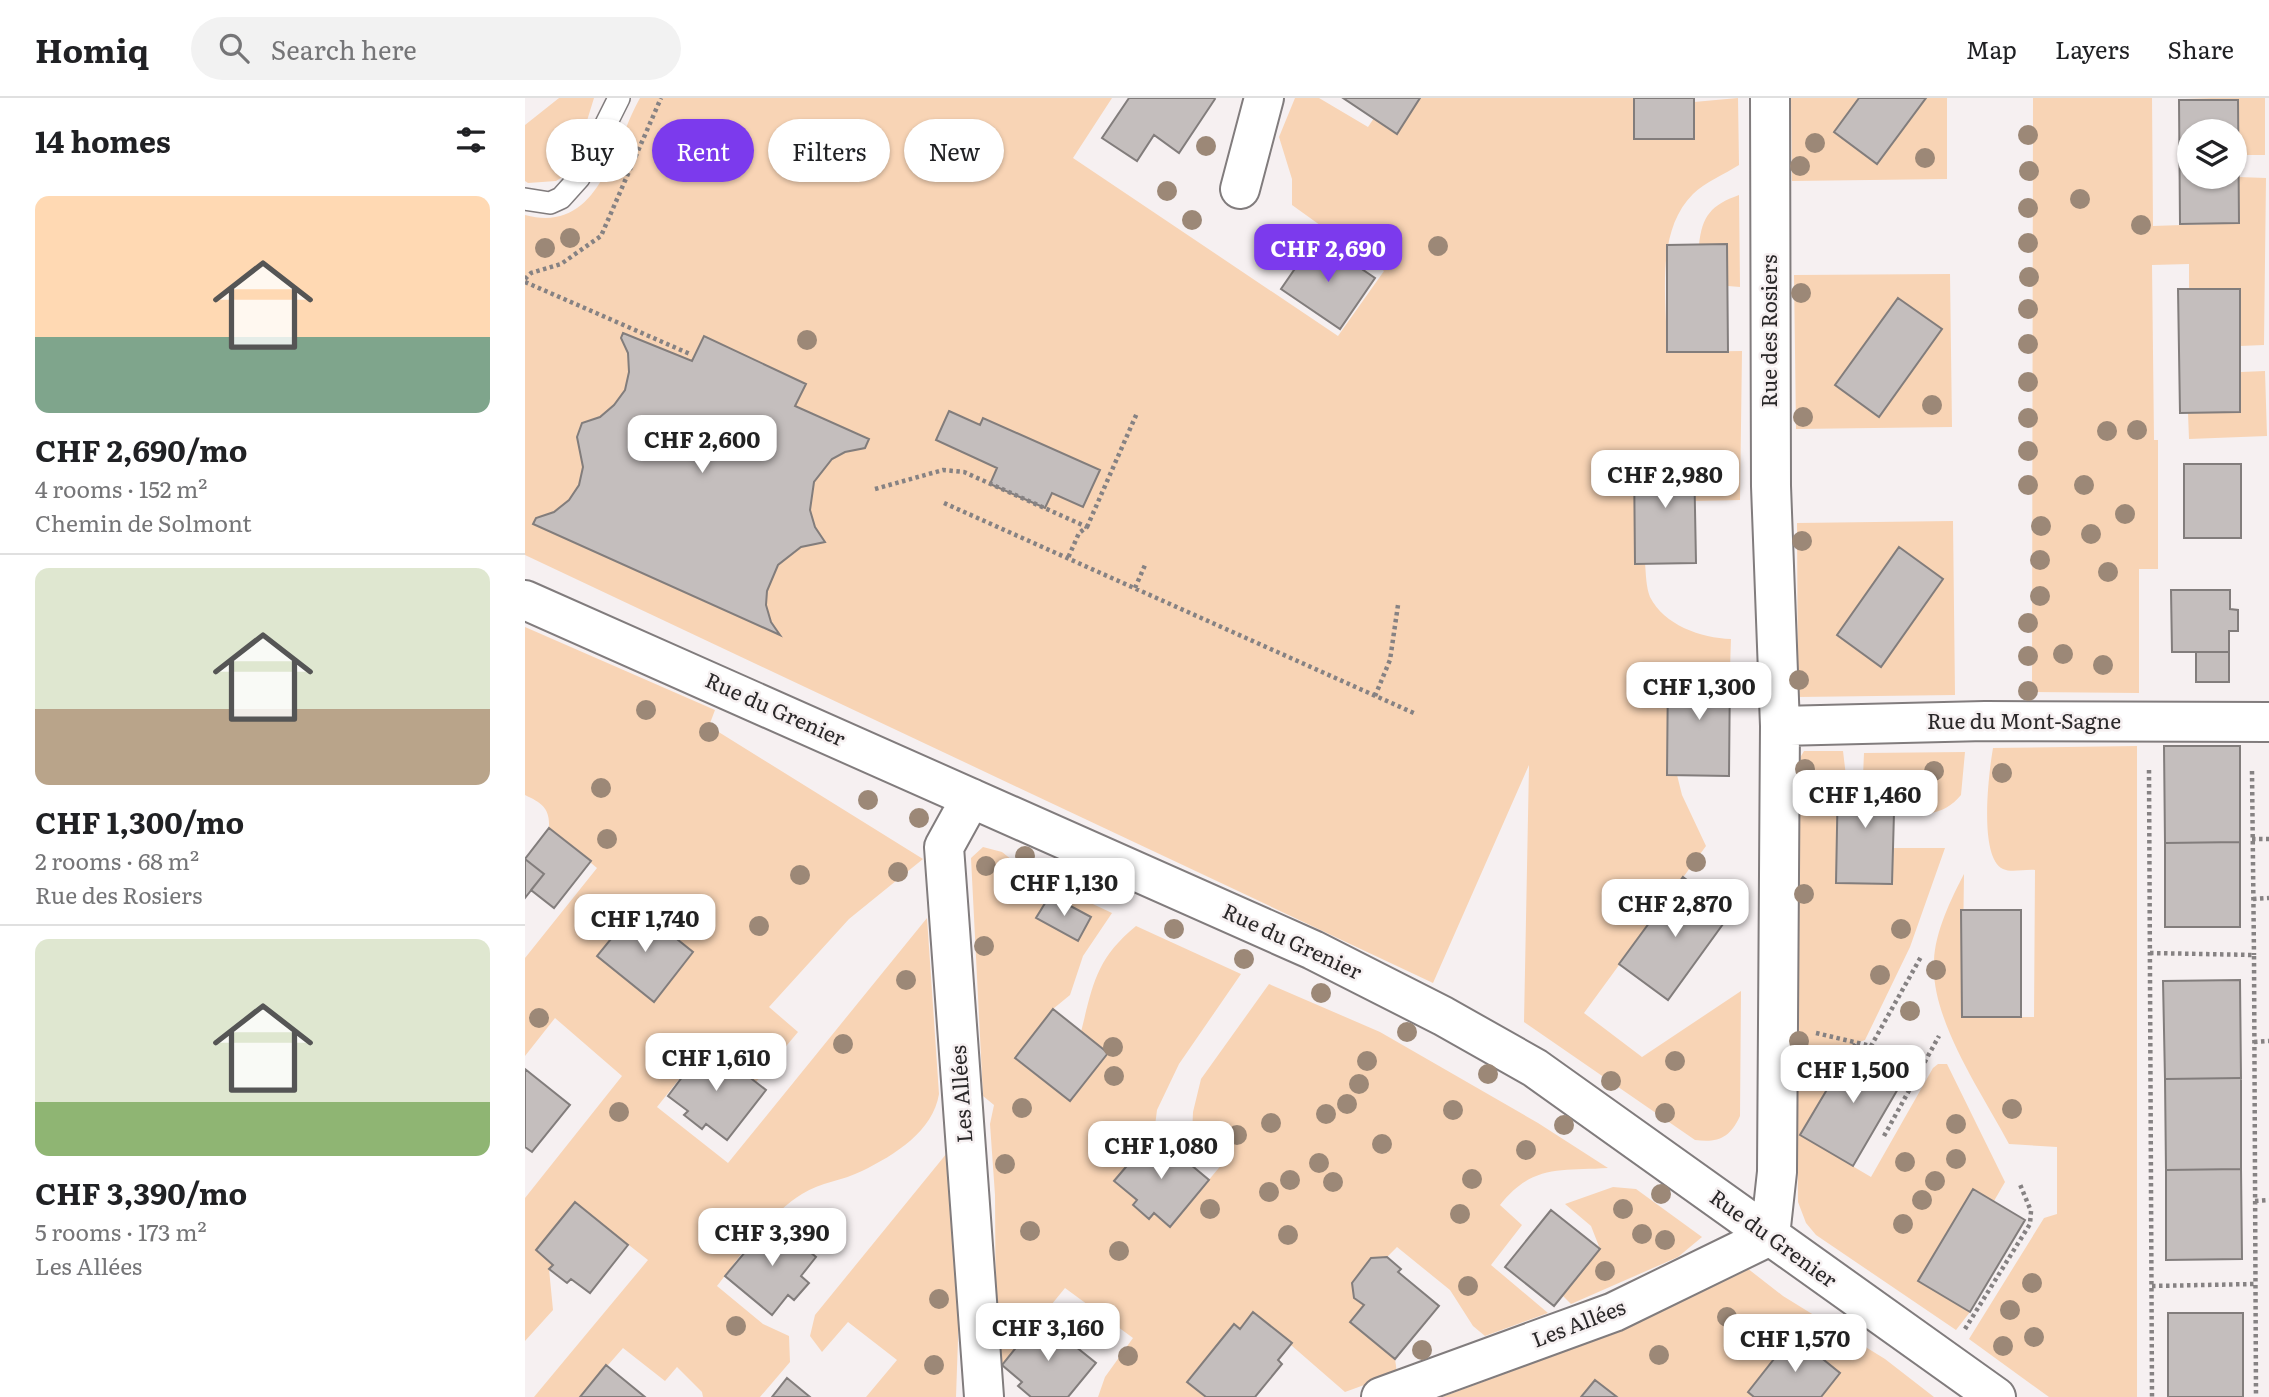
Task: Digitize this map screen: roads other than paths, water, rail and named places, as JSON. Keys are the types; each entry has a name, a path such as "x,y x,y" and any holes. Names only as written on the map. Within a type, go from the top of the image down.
{"street":[{"path":"1240,189 1263,98"},
{"name":"Rue des Rosiers","path":"1770,98 1771,486 1780,726 1777,1172 1770,1236"},
{"name":"Rue du Grenier","path":"525,600 1313,950 1443,1016 1535,1068 1996,1397"},
{"name":"Rue du Mont-Sagne","path":"1780,726 1985,721 2269,722"},
{"name":"Les Allées","path":"971,798 944,848 984,1397"},
{"name":"Les Allées","path":"1381,1397 1614,1312 1770,1236"}],"lane":[{"path":"525,199 550,204 571,188 619,98"}]}
